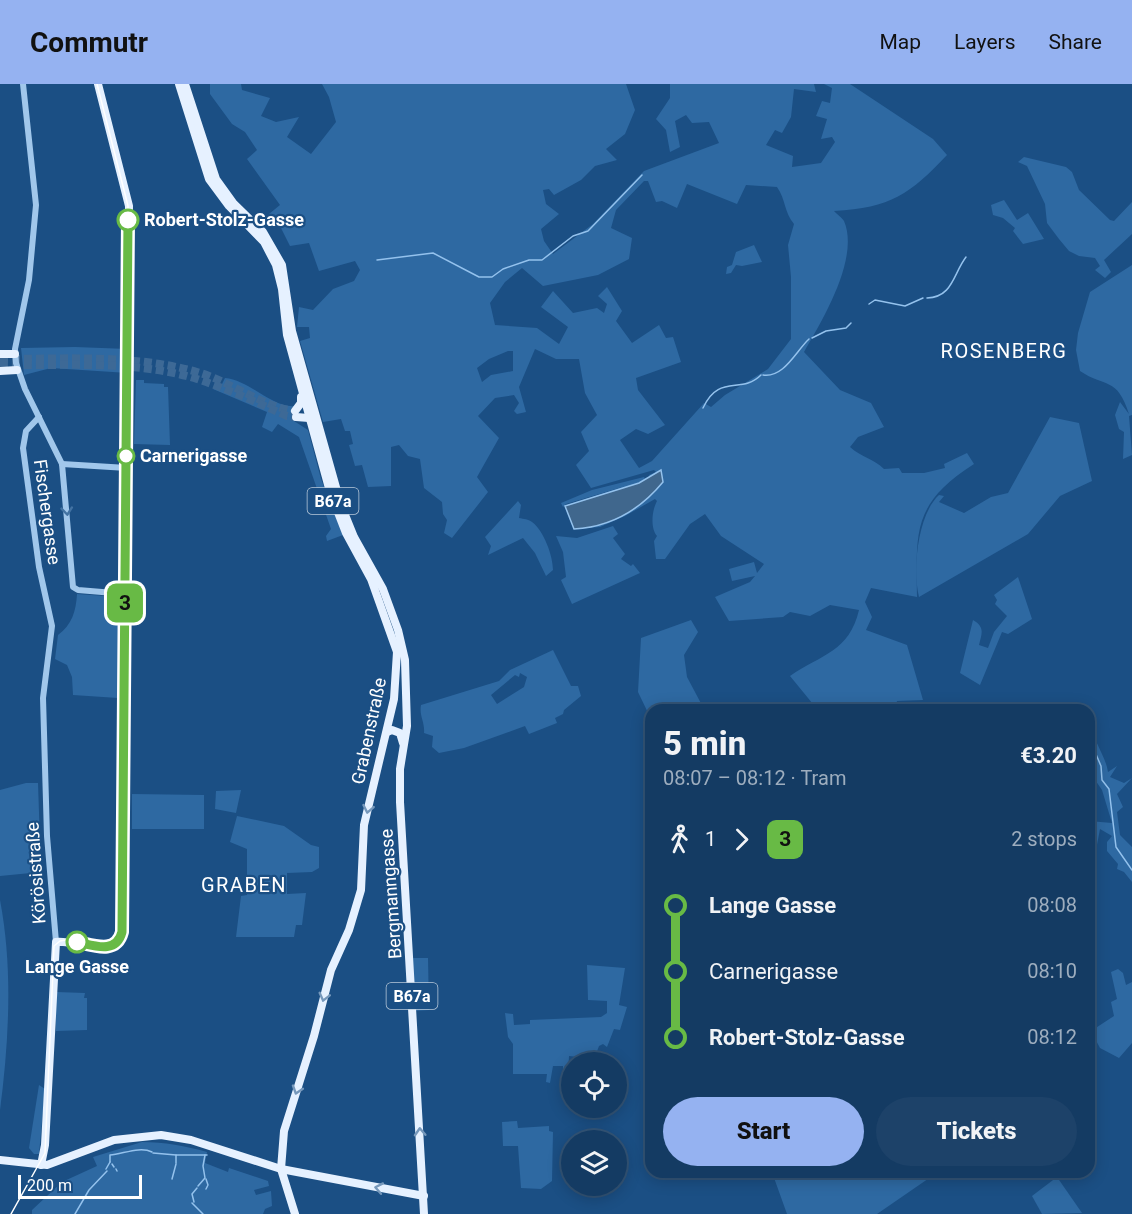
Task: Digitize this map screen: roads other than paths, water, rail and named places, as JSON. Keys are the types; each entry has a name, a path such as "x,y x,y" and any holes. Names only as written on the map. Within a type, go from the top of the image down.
{"main road":[{"path":"56,942 69,941 110,948 118,944 123,933 129,206 98,84"},
{"name":"Grabenstraße","path":"178,84 209,179 225,202 264,242 276,265 282,289 287,334 300,388 346,519 382,590 402,645"},
{"name":"Grabenstraße","path":"184,84 216,179 234,204 263,232 282,265 292,331 311,414 340,522 371,579 397,652 394,699 364,825 361,890 349,930 331,970 314,1036 284,1131 281,1169"},
{"path":"0,354 15,354"},
{"path":"0,371 17,370"},
{"name":"B67a","path":"300,388 301,403 295,414 311,414"},
{"name":"Bergmanngasse","path":"402,645 405,660 407,726 403,744 400,802 424,1212"},
{"path":"396,673 398,698 406,703"},
{"path":"387,732 392,730 400,733 403,744"},
{"name":"Körösistraße","path":"41,1165 45,1145 56,942"},
{"path":"0,1160 41,1165 53,1164 120,1139 161,1135 191,1140 281,1169 424,1196"},
{"name":"B67a","path":"281,1169 295,1214"},
{"path":"405,1193 417,1199 424,1212"}],"street":[{"path":"22,84 36,205 29,280 15,354 17,370 62,464 73,585 78,590 126,594"},
{"name":"Fischergasse","path":"39,417 26,431 23,448 41,581"},
{"path":"62,464 127,468"},
{"name":"Körösistraße","path":"41,581 52,626 43,698 47,836 56,942"}],"waterway":[{"path":"377,260 433,253 479,277 492,277 503,269 529,260 542,260 573,236 588,231 642,175"},
{"path":"927,298 936,297 947,289 966,257"},
{"path":"869,304 875,300 905,306 923,298"},
{"path":"812,338 826,331 846,328 851,323"},
{"path":"763,375 770,375 783,368 809,339"},
{"path":"703,408 709,397 723,387 746,384 761,375"},
{"path":"1095,752 1101,766 1102,780 1109,789 1116,847 1132,870"},
{"path":"110,1162 110,1155 137,1150 152,1152"},
{"path":"153,1153 176,1155"},
{"path":"176,1163 176,1155 207,1155"},
{"path":"198,1186 205,1178 203,1166 205,1155"},
{"path":"106,1169 110,1162"},
{"path":"172,1179 176,1164"},
{"path":"75,1214 89,1190 107,1171"},
{"path":"206,1179 208,1185 206,1189"},
{"path":"194,1202 192,1194 197,1188"},
{"path":"192,1203 203,1214"}],"tunnel":[{"path":"0,359 124,360 173,366 209,376 272,405 295,411"},
{"path":"0,365 125,366 173,373 209,383 287,416 296,417"}],"tram line":[{"path":"11,1214 45,1153 54,946 66,940 106,946 119,940 122,932 128,206 97,84"},
{"name":"3","path":"77,942 109,947 118,942 122,932 128,220"}],"place":[{"name":"Robert-Stolz-Gasse","path":"128,220"},
{"name":"Carnerigasse","path":"126,456"},
{"name":"Lange Gasse","path":"77,942"}],"district":[{"name":"ROSENBERG","path":"1004,351"},
{"name":"GRABEN","path":"244,885"}]}
